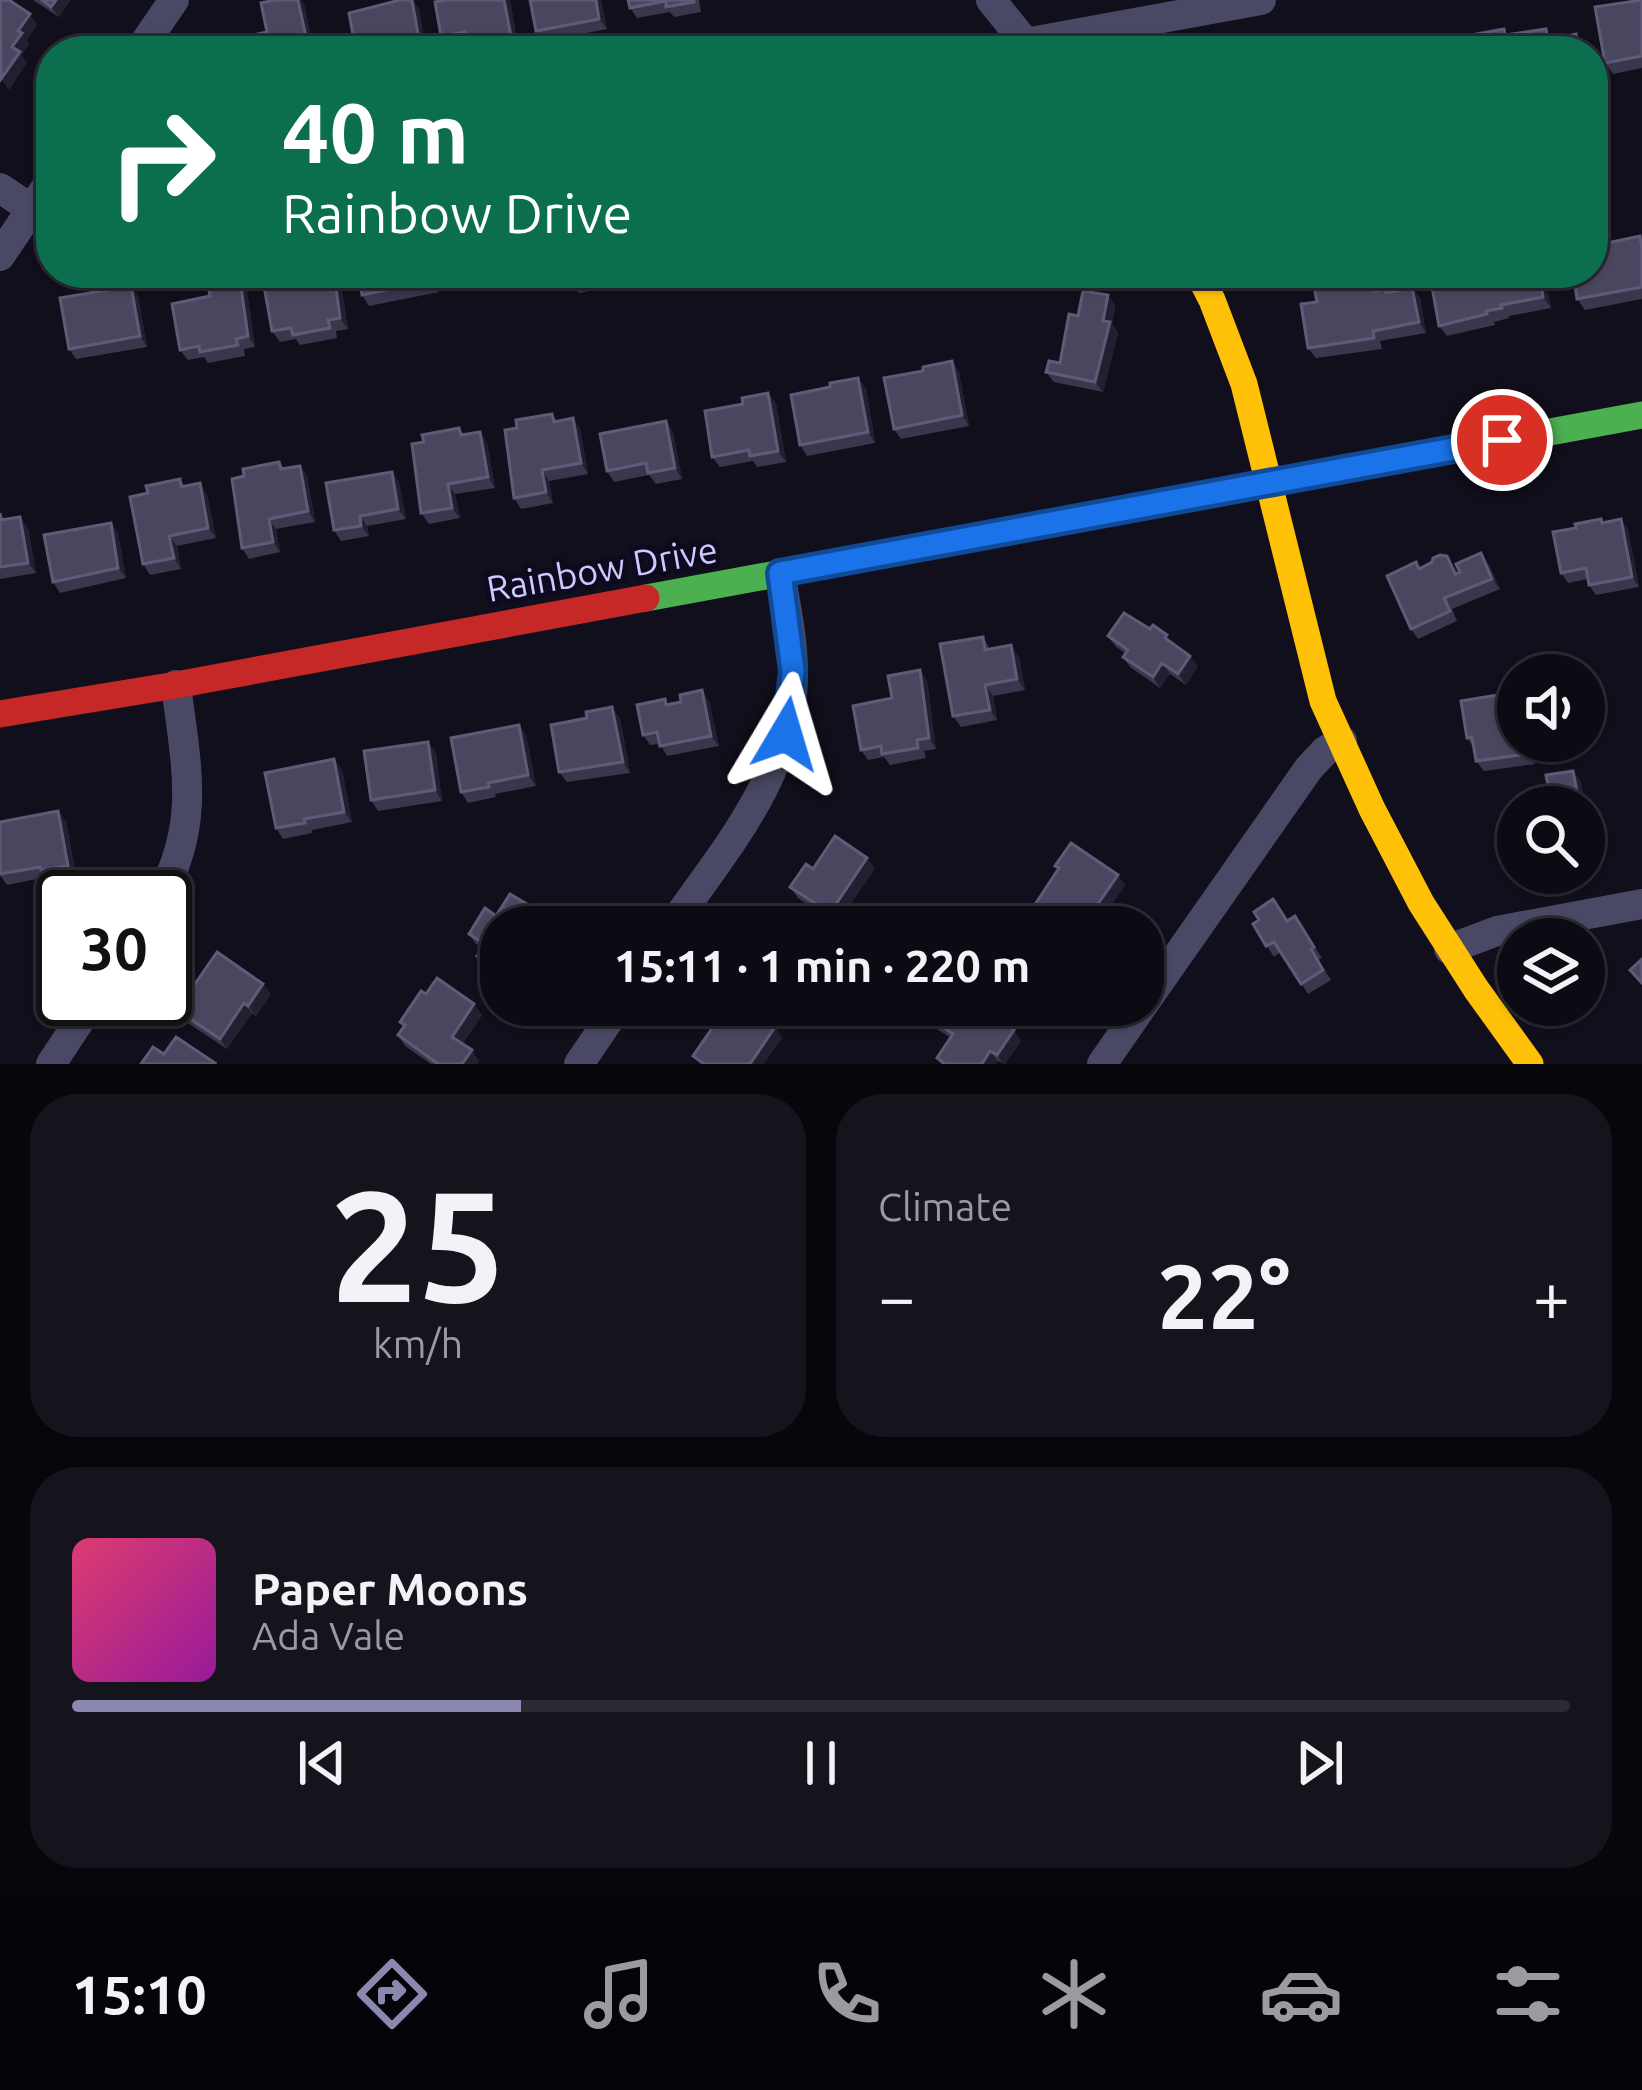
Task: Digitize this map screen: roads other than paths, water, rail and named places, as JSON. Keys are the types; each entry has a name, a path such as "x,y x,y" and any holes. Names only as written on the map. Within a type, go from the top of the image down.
{"street":[{"path":"149,36 174,0"},
{"path":"991,0 1020,36"},
{"path":"1083,36 1261,0"},
{"path":"0,188 36,210"},
{"path":"0,256 36,218"},
{"path":"1206,288 1244,384 1323,701 1397,859 1450,949 1530,1064"},
{"name":"Rainbow Drive","path":"0,714 1642,415"},
{"path":"686,906 757,803 786,734 793,671 780,573"},
{"path":"173,870 186,829 189,790 176,685"},
{"path":"1164,975 1309,768 1342,741"},
{"path":"1450,949 1497,932 1642,904"},
{"path":"51,1064 76,1026"},
{"path":"579,1064 605,1026"},
{"path":"1102,1064 1128,1026"}]}
